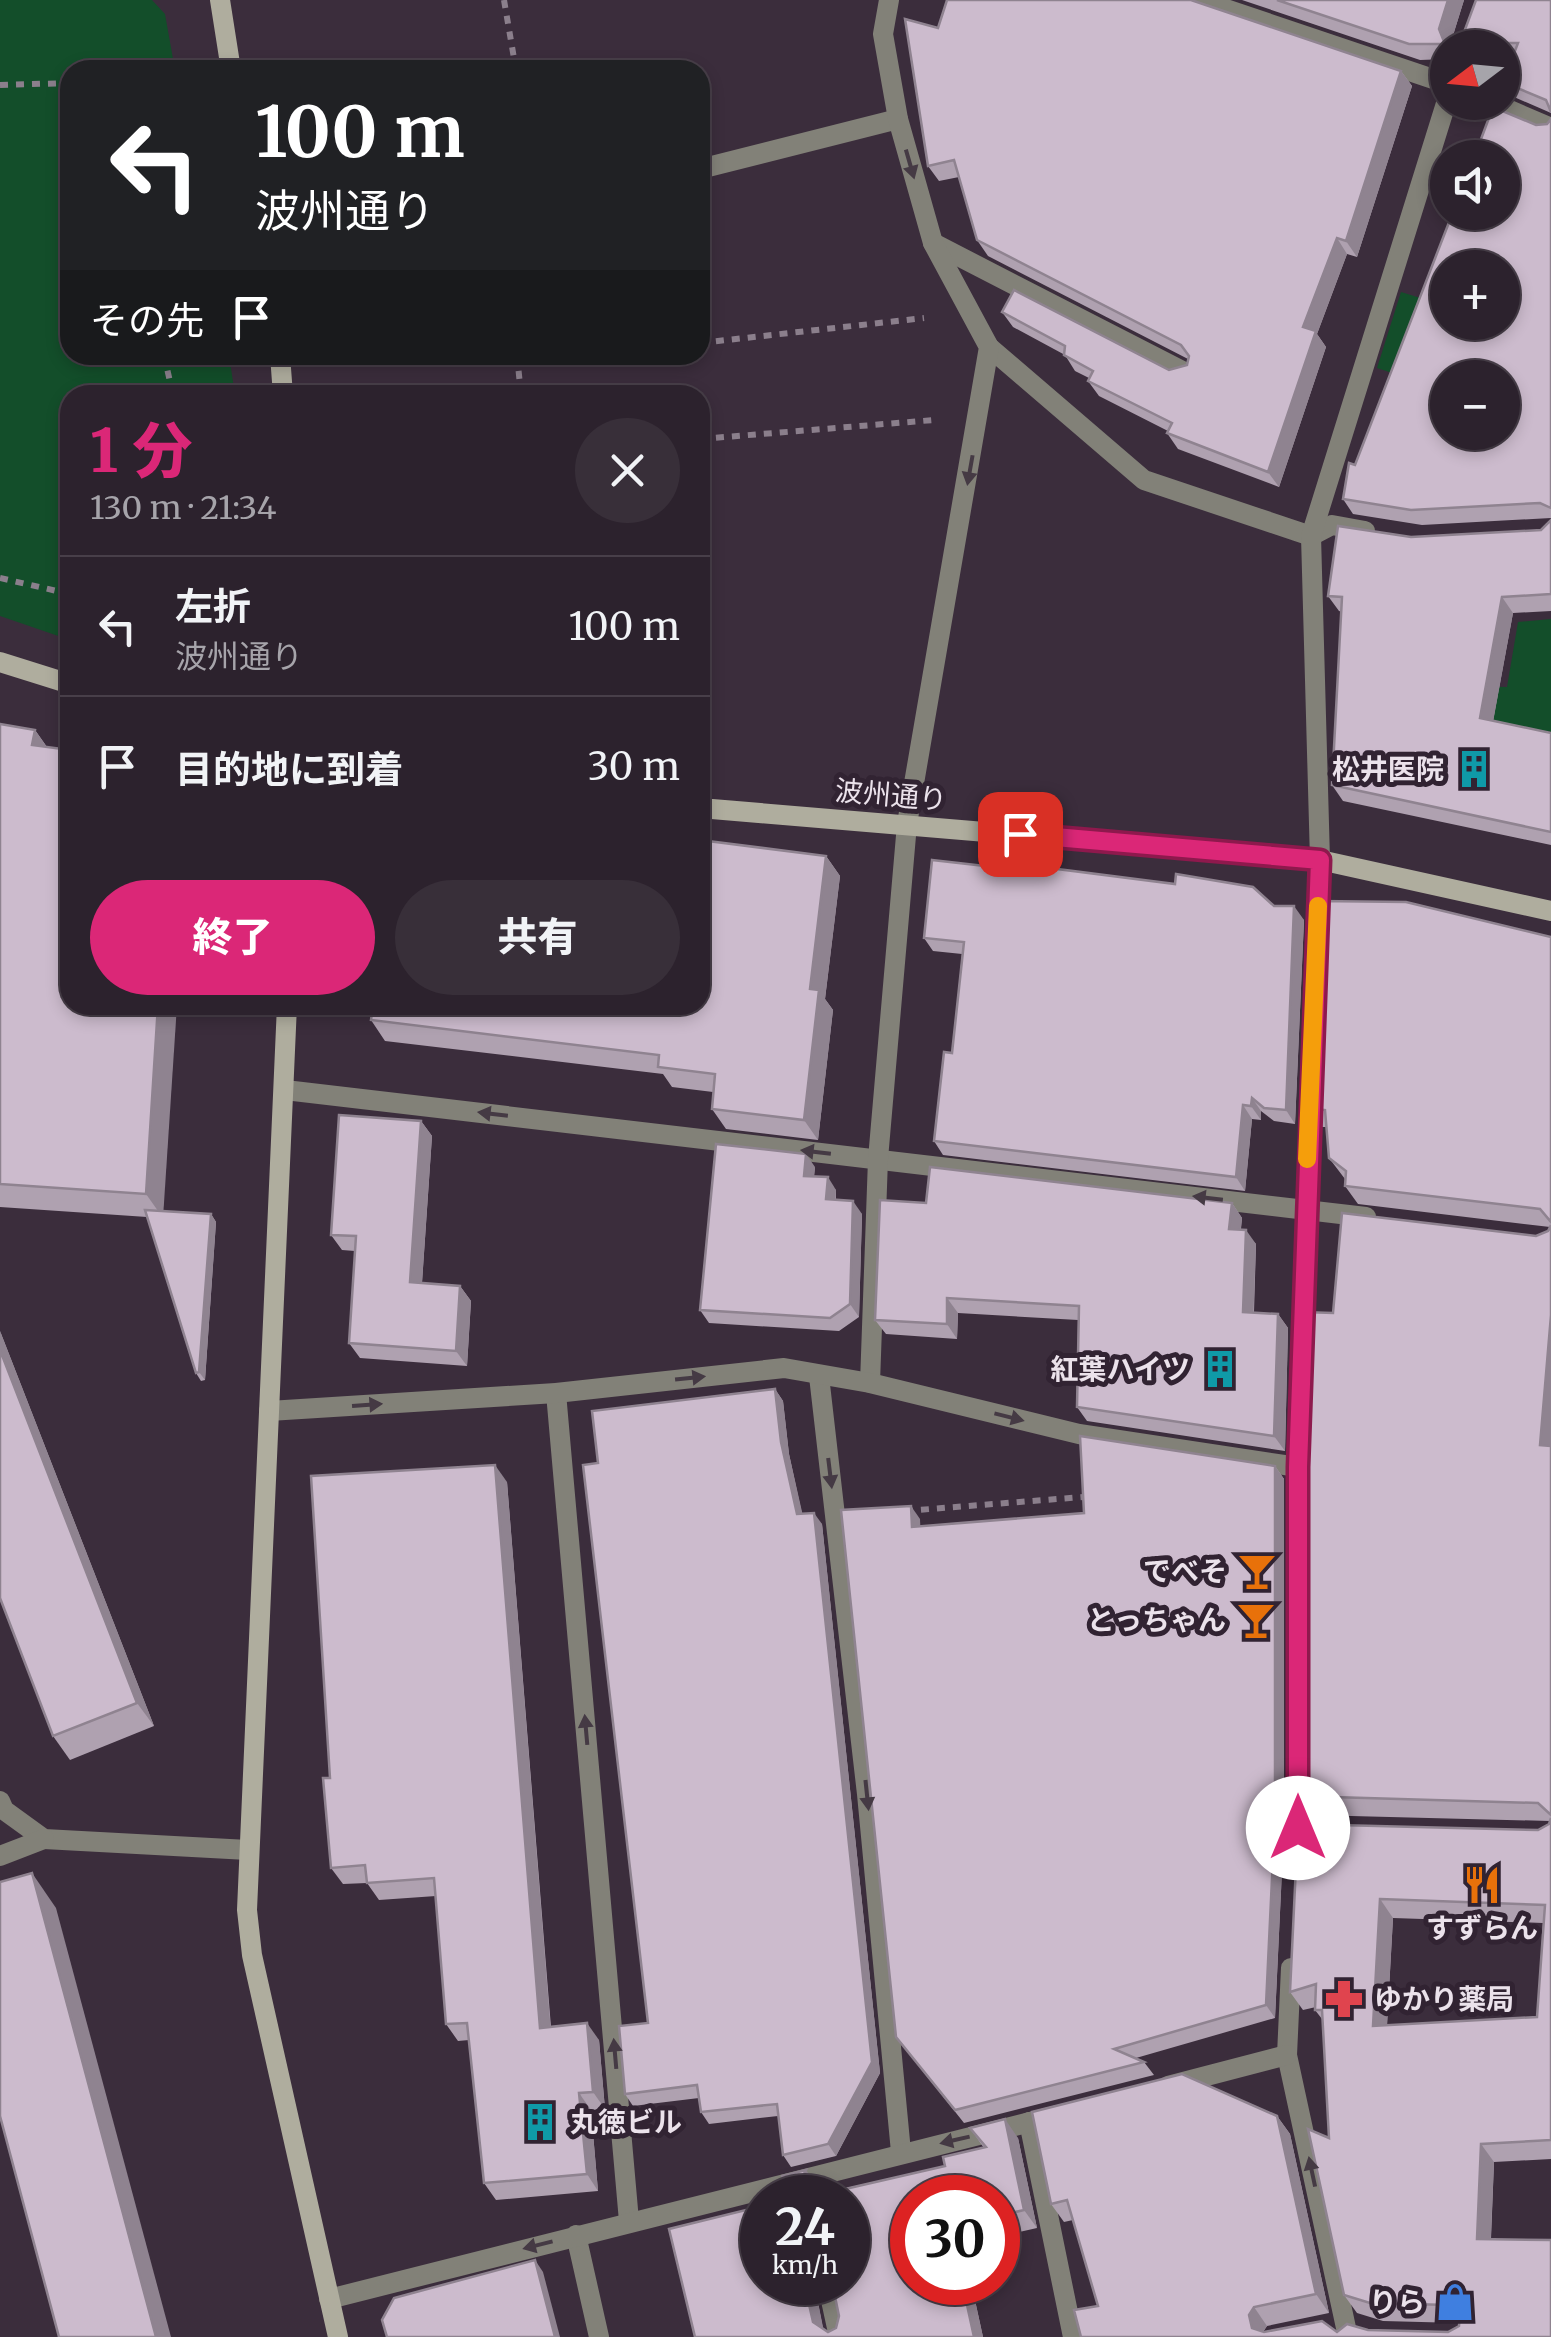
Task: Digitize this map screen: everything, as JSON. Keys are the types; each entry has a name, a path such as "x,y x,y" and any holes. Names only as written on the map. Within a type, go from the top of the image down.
{"street":[{"path":"220,0 229,60"},
{"path":"889,0 883,34 898,119 933,243 989,347 1144,480 1311,536 1332,525 1386,534"},
{"path":"1199,0 1430,78"},
{"path":"1520,115 1551,128"},
{"path":"710,166 898,119"},
{"path":"1316,957 1320,860 1311,536 1441,120"},
{"path":"933,243 1186,373"},
{"path":"870,1384 878,1159 907,824 989,347"},
{"path":"0,662 60,681"},
{"name":"波州通り","path":"710,809 1320,860 1551,911"},
{"path":"287,1015 247,1910 252,1955 338,2337"},
{"path":"1296,1866 1308,1828 1298,1467 1312,1054"},
{"path":"285,1090 1381,1219"},
{"path":"269,1411 556,1393 784,1368 870,1384 1079,1434 1298,1467"},
{"path":"819,1376 901,2152"},
{"path":"556,1393 629,2221"},
{"path":"0,1801 4,1810 44,1839"},
{"path":"0,1856 44,1839 248,1850"},
{"path":"1293,1942 1287,2055 1346,2329"},
{"path":"1140,2094 1287,2055"},
{"path":"841,2175 901,2152 1084,2108"},
{"path":"1029,2122 1072,2337"},
{"path":"329,2298 629,2221 740,2200"},
{"path":"576,2235 600,2337"},
{"path":"832,2305 839,2337"}],"path":[{"path":"504,0 514,60"},
{"path":"0,85 60,83"},
{"path":"710,342 970,312"},
{"path":"710,438 980,417"},
{"path":"0,578 60,590"},
{"path":"1079,1434 1086,1516"},
{"path":"836,1517 1084,1497"}],"green space":[{"path":"0,0 152,0 165,14 173,60 60,60 60,365 230,365 234,385 60,385 60,637 0,616"},
{"path":"1401,292 1427,300 1430,340 1436,340 1440,360 1430,360 1430,385 1377,368"},
{"path":"1551,619 1551,732 1409,709 1473,686 1507,687 1518,622"}],"building":[{"path":"947,0 1191,0 1401,71 1346,241 1337,238 1303,327 1316,331 1268,472 1167,433 1172,423 1088,381 1093,371 1064,355 1065,346 1002,312 1014,290 1169,370 1187,365 1189,356 1181,345 977,240 954,160 928,166 905,19 938,28"},
{"path":"1277,0 1448,0 1439,30 1430,30 1430,44 1409,44"},
{"path":"1476,0 1551,0 1551,112 1546,100 1520,89 1520,30 1465,30"},
{"path":"1520,118 1536,125 1547,124 1551,119 1551,508 1540,503 1411,510 1343,499 1349,463 1355,465 1430,271 1430,340 1520,340 1520,250 1438,250 1446,230 1520,230 1520,140 1481,140 1488,120"},
{"path":"1551,520 1551,594 1502,597 1480,718 1551,733 1551,832 1332,785 1342,597 1328,596 1338,526 1411,537 1541,530"},
{"path":"0,724 35,730 32,745 60,749 60,1015 157,1015 146,1194 0,1184"},
{"path":"710,841 826,856 810,989 819,990 804,1120 712,1109 715,1074 658,1067 659,1055 371,1020 372,1015 710,1015"},
{"path":"932,860 1048,873 1049,868 1175,884 1176,874 1253,887 1274,906 1294,906 1286,1110 1264,1108 1252,1098 1251,1106 1243,1105 1236,1177 934,1141 944,1052 952,1053 964,942 924,938"},
{"path":"1318,901 1406,902 1551,937 1551,1222 1540,1209 1345,1186 1346,1171 1329,1158 1325,1110 1309,1108"},
{"path":"339,1115 421,1121 410,1282 460,1286 456,1351 349,1343 356,1236 331,1235"},
{"path":"716,1144 806,1154 804,1176 828,1177 826,1199 853,1201 850,1304 830,1318 700,1310"},
{"path":"930,1167 1232,1203 1229,1229 1246,1230 1243,1312 1278,1314 1274,1436 1077,1407 1079,1306 947,1298 947,1324 875,1320 880,1200 926,1203"},
{"path":"145,1210 211,1214 196,1373"},
{"path":"1342,1213 1536,1236 1548,1231 1551,1225 1551,1315 1540,1445 1551,1446 1551,1815 1538,1803 1299,1796 1302,1312 1333,1313"},
{"path":"0,1350 137,1703 53,1736 0,1598"},
{"path":"775,1389 781,1442 797,1514 814,1513 872,2062 828,2144 783,2155 777,2104 701,2112 697,2085 625,2094 619,2026 648,2023 583,1465 598,1463 592,1411"},
{"path":"1080,1436 1275,1466 1275,1815 1266,2005 1114,2049 1144,2062 955,2110 896,2037 841,1510 911,1506 912,1527 1084,1513"},
{"path":"495,1465 540,2028 587,2023 593,2092 579,2093 587,2174 484,2183 467,2023 446,2024 434,1878 367,1883 365,1865 331,1868 323,1778 330,1778 311,1476"},
{"path":"1551,1818 1551,2140 1481,2144 1477,2239 1551,2240 1551,2337 1081,2337 1074,2310 1098,2306 1067,2200 1051,2204 1032,2112 1182,2074 1277,2116 1316,2294 1254,2307 1249,2315 1252,2328 1264,2332 1322,2321 1337,2332 1347,2324 1368,2330 1448,2332 1459,2326 1460,2313 1449,2305 1370,2303 1344,2295 1308,2129 1329,2138 1322,2010 1315,2010 1316,1984 1290,1992 1298,1824 1538,1830 1549,1824","holes":["1380,1899 1545,1905 1537,2017 1373,2026"]},
{"path":"32,1873 156,2337 59,2337 0,2116 0,1882"},
{"path":"1005,2119 1017,2175 906,2175 945,2166 943,2157 986,2147 970,2128"},
{"path":"890,2179 890,2305 967,2305 974,2337 695,2337 669,2229 740,2211 740,2305 809,2305 813,2322 828,2332 836,2328 837,2305 870,2305 870,2183"},
{"path":"535,2260 555,2337 387,2337 382,2320 394,2298"}],"slow traffic":[{"path":"1307,1159 1318,906"}],"place":[{"name":"松井医院","path":"1474,769"},
{"name":"紅葉ハイツ","path":"1220,1369"},
{"name":"でべそ","path":"1257,1571"},
{"name":"とっちゃん","path":"1256,1620"},
{"name":"すずらん","path":"1482,1885"},
{"name":"ゆかり薬局","path":"1344,1999"},
{"name":"丸徳ビル","path":"540,2122"},
{"name":"りら","path":"1455,2302"}],"route":[{"path":"1020,834 1320,860 1298,1467 1298,1828"}]}
